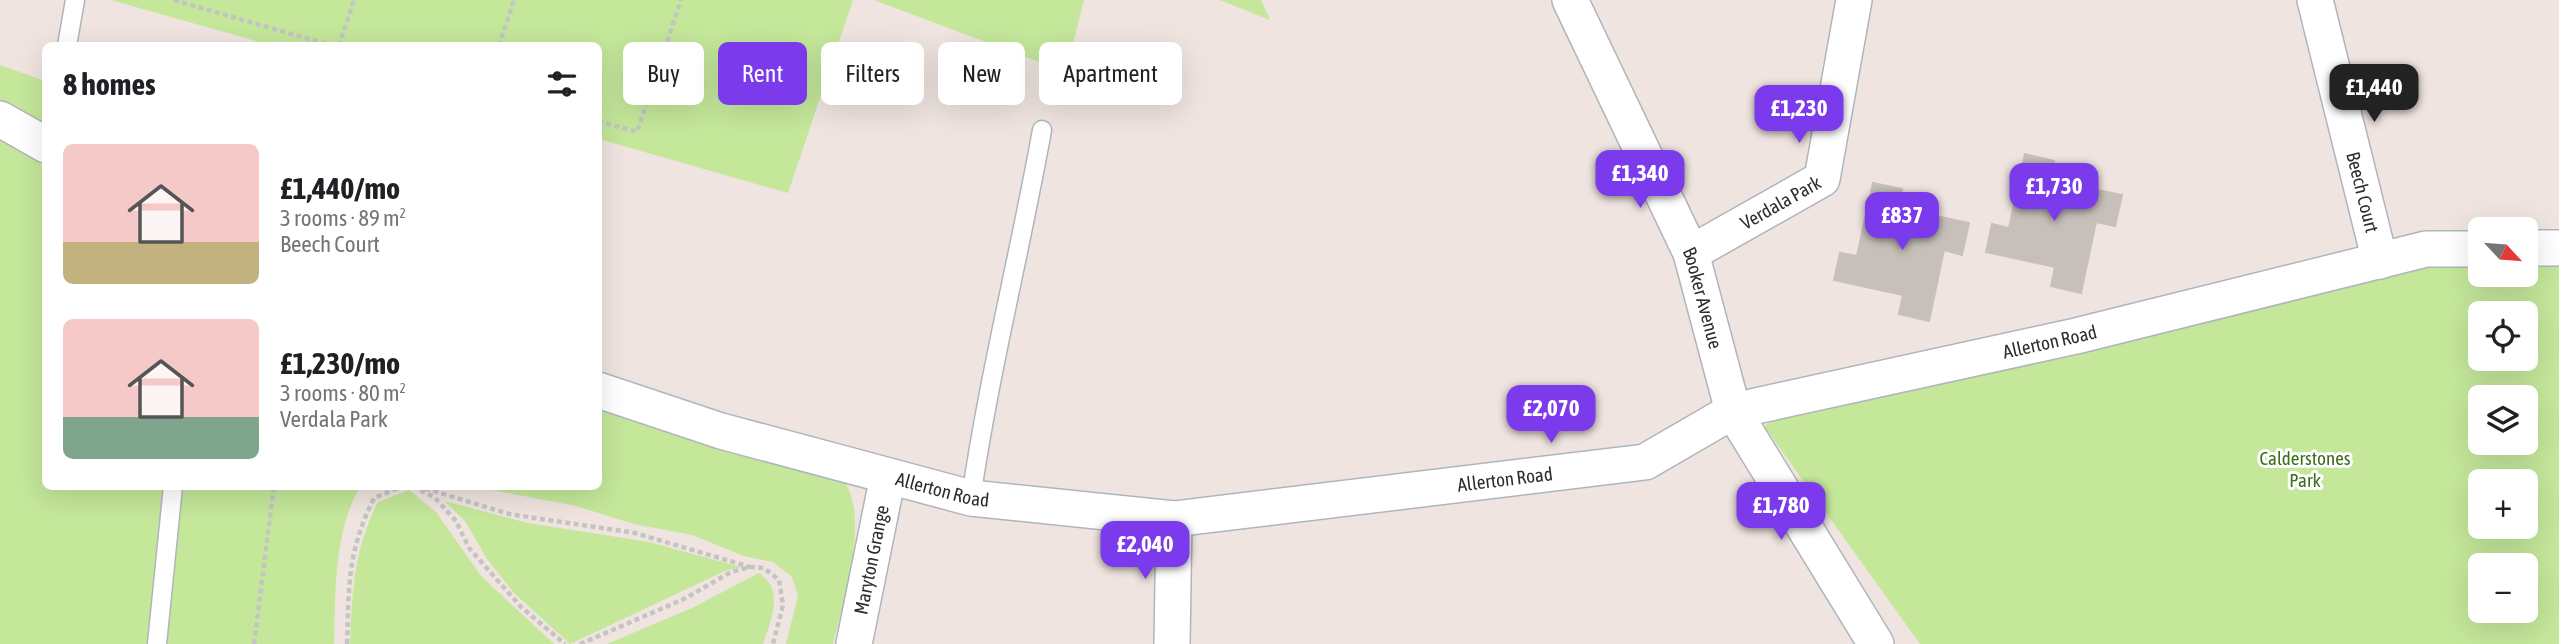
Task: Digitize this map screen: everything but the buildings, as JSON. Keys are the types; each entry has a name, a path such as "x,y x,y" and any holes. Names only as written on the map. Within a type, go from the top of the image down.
{"street":[{"name":"Booker Avenue","path":"1570,0 1691,253 1733,411 1876,644"},
{"name":"Verdala Park","path":"1691,253 1822,179 1854,0"},
{"name":"Beech Court","path":"2315,0 2380,261"},
{"path":"0,118 42,143"},
{"name":"Allerton Road","path":"602,391 721,430 971,498 1174,519 1644,462 1733,411 2076,336 2427,249 2468,248"},
{"path":"2538,248 2559,248"},
{"name":"Maryton Grange","path":"854,644 888,476"},
{"path":"1172,644 1174,519"}],"lane":[{"path":"68,42 75,0"},
{"path":"971,498 985,401 1023,235 1042,130"},
{"path":"157,644 173,490"}],"path":[{"path":"174,0 189,2 320,42"},
{"path":"340,42 354,0"},
{"path":"500,42 514,0"},
{"path":"602,122 637,132 681,0"},
{"path":"254,644 273,490"},
{"path":"347,644 347,580 361,524 374,498 393,490"},
{"path":"422,490 435,498 456,521 469,548 521,607 565,644"},
{"path":"428,490 509,514 635,533 750,567 764,568 779,580 783,605 773,644"},
{"path":"580,644 684,599 731,572 750,567"}],"green space":[{"path":"111,0 853,0 839,42 821,42 821,95 788,193 602,140 602,42 259,42"},
{"path":"874,0 1084,0 1074,42 1039,42 1039,62 1025,57 1025,42 986,42"},
{"path":"1220,0 1261,0 1270,20"},
{"path":"0,65 42,80 42,490 358,490 351,505 340,543 334,644 0,644"},
{"name":"Calderstones Park","path":"2442,256 2468,256 2468,287 2538,287 2538,256 2559,256 2559,644 1920,644 1764,426 1782,416"},
{"path":"602,411 668,433 844,481 855,516 855,538 848,584 833,644 786,644 798,596 792,577 773,562 744,556 692,535 634,524 576,506 492,490 602,490"},
{"path":"409,490 436,512 481,576 554,644 350,644 356,571 370,519 378,502"},
{"path":"444,501 528,523 649,542 741,567 727,570 570,644 514,593 487,559 465,521"},
{"path":"759,573 772,588 774,597 772,615 763,644 607,644 692,608"}]}
